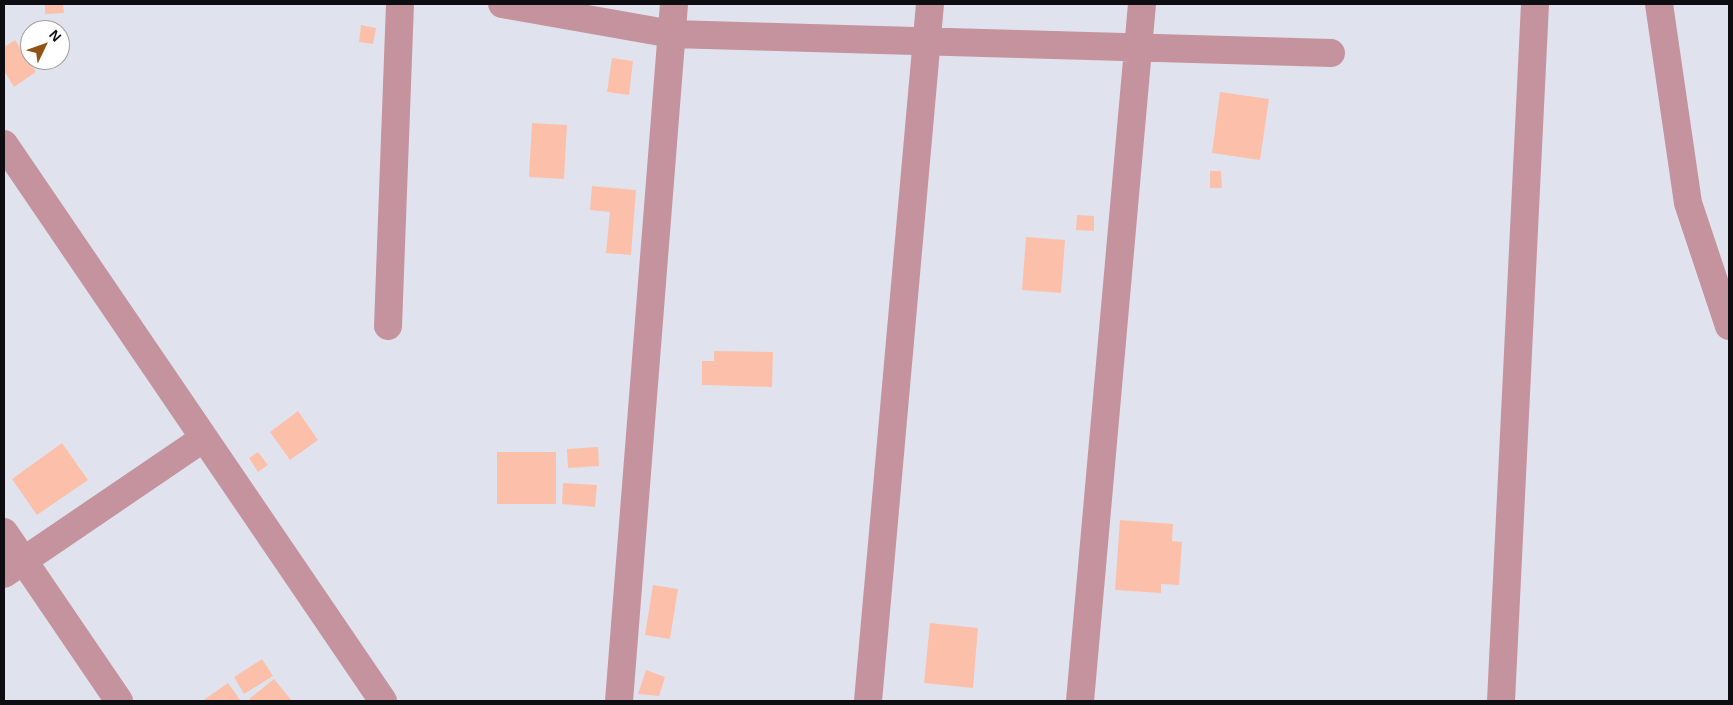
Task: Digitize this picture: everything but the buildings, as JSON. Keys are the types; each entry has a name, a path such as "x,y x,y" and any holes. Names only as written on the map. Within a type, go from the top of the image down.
{"street":[{"path":"388,326 400,4"},
{"path":"502,4 672,34 1331,52"},
{"path":"619,701 674,4"},
{"path":"868,701 930,4"},
{"path":"1080,701 1142,4"},
{"path":"1501,701 1535,4"},
{"path":"1659,4 1688,203 1729,326"},
{"path":"4,144 383,701"},
{"path":"14,567 204,438"},
{"path":"4,532 14,567 119,701"}]}
